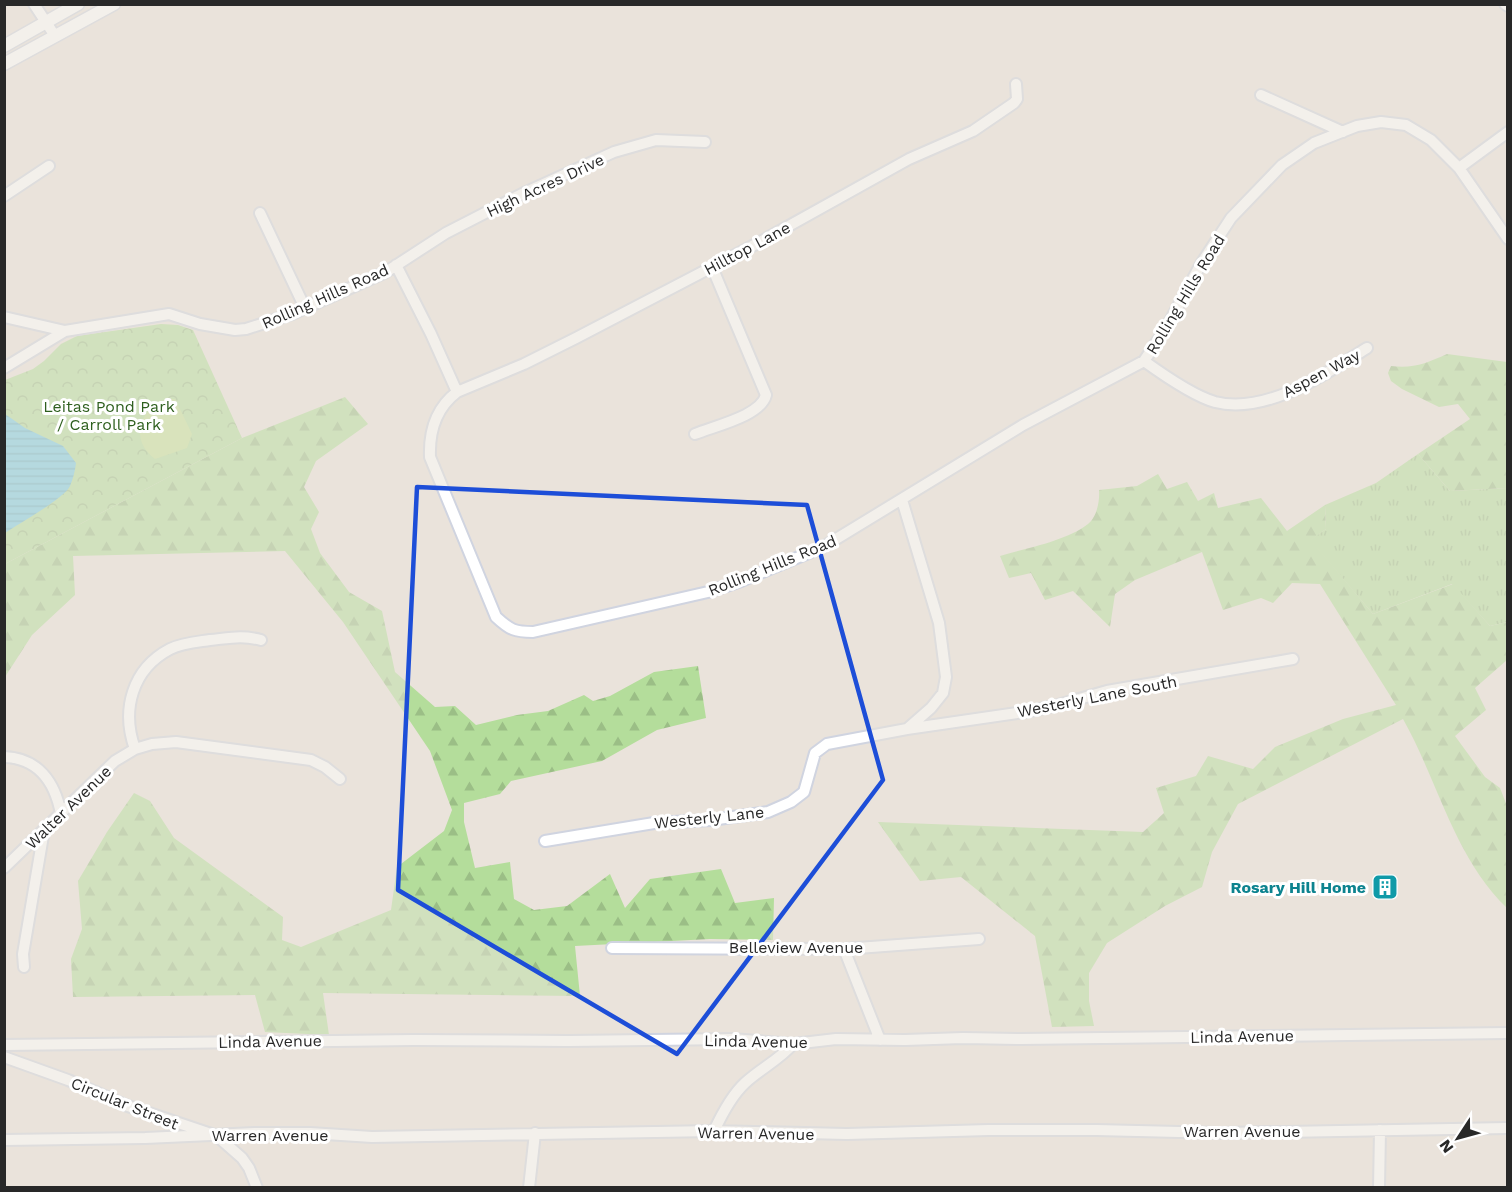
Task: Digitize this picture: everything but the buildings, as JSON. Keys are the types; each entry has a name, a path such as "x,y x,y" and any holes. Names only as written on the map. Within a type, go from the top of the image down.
{"street":[{"path":"34,4 55,36"},
{"path":"4,46 78,4"},
{"path":"4,64 114,4"},
{"name":"Hilltop Lane","path":"457,392 535,359 712,267 909,159 973,131 1014,103 1017,99 1016,84"},
{"path":"1261,95 1343,132"},
{"name":"Rolling Hills Road","path":"4,368 65,331 170,314 201,324 235,330 270,322 386,272 396,265 457,392 448,399 433,427 429,440 430,457 496,617 506,627 517,632 533,632 708,592 823,547 1023,425 1144,362 1166,328 1200,264 1231,218 1293,156 1314,143 1357,126 1381,122 1406,125 1431,140 1459,168 1508,238"},
{"path":"1459,168 1508,132"},
{"name":"High Acres Drive","path":"396,265 446,233 526,192 614,152 656,140 705,142"},
{"path":"4,196 49,166"},
{"path":"260,213 304,308"},
{"path":"695,434 750,413 761,405 766,394 712,267"},
{"name":"Rolling Hills Road","path":"4,317 65,331"},
{"name":"Aspen Way","path":"1144,362 1206,398 1226,404 1248,403 1287,393 1334,369 1367,348"},
{"name":"Westerly Lane","path":"902,500 939,623 946,677 943,693 931,708 906,729"},
{"path":"261,640 244,636 189,643 171,648 155,659 143,670 130,698 128,725 135,749 152,744 176,742 288,756 311,760 325,767 340,779"},
{"name":"Westerly Lane South","path":"973,719 1058,705 1107,691 1293,659"},
{"name":"Westerly Lane","path":"545,841 593,835 654,823 711,820 768,812 791,802 804,792 815,753 822,747 906,729 973,719"},
{"name":"Walter Avenue","path":"4,868 115,761 135,749"},
{"path":"4,757 34,764 43,773 59,802 61,814"},
{"path":"24,967 23,954 44,830"},
{"name":"Belleview Avenue","path":"612,948 844,949 979,939"},
{"path":"844,949 880,1040"},
{"name":"Linda Avenue","path":"4,1045 732,1039 792,1044 836,1039 1508,1032"},
{"path":"714,1131 743,1085 782,1057 792,1044"},
{"name":"Circular Street","path":"4,1057 177,1124 217,1136 242,1158 257,1188"},
{"name":"Warren Avenue","path":"4,1140 217,1136 255,1133 310,1133 372,1137 714,1131 847,1134 1096,1130 1221,1133 1508,1128"},
{"path":"1379,1188 1380,1130"},
{"path":"529,1188 535,1133"}],"highlighted area":[{"path":"417,487 807,505 883,780 677,1054 398,890"}],"green space":[{"name":"Leitas Pond Park / Carroll Park","path":"161,324 178,325 193,330 242,438 5,564 5,380 33,369 61,344 77,336"},
{"path":"1447,354 1507,362 1507,488 1450,491 1418,454 1470,419 1458,404 1439,407 1402,389 1391,381 1388,373 1391,366 1406,367 1420,364"},
{"path":"345,397 368,424 316,461 304,487 319,512 311,529 320,553 349,592 382,611 395,672 435,707 455,706 476,725 517,715 548,711 584,695 593,701 610,696 654,672 698,666 706,718 657,730 602,761 511,781 500,794 464,803 464,822 475,868 510,862 514,899 534,910 567,906 610,874 625,908 650,879 721,869 735,903 774,898 773,940 710,939 575,946 580,996 323,993 329,1035 265,1032 255,995 73,997 71,959 82,929 78,881 107,832 134,793 150,801 174,838 283,917 282,940 301,947 391,910 397,867 444,831 452,810 430,751 343,622 285,551 73,556 75,595 32,635 5,677 5,564 242,438"},
{"path":"175,399 192,434 187,448 155,459 142,443 141,425 150,410 158,403"},
{"path":"1418,454 1450,491 1507,488 1507,622 1490,626 1452,584 1373,614 1310,540 1326,529 1325,505 1376,483"},
{"path":"1158,474 1167,489 1187,482 1198,501 1214,493 1218,508 1261,498 1287,531 1325,505 1326,529 1311,540 1373,614 1453,584 1490,626 1507,622 1507,660 1475,688 1486,710 1455,736 1485,777 1500,788 1507,806 1507,908 1473,866 1448,818 1403,719 1238,804 1212,852 1202,887 1165,906 1107,943 1089,973 1089,1001 1094,1026 1052,1027 1035,936 961,877 920,881 878,822 1143,832 1164,813 1156,788 1196,776 1208,756 1253,769 1275,747 1343,719 1396,705 1320,584 1292,583 1273,603 1261,598 1223,610 1202,552 1135,580 1115,594 1110,627 1073,591 1045,600 1031,573 1009,578 1000,556 1046,543 1079,530 1088,524 1096,513 1099,490 1137,486"}],"water":[{"path":"5,414 25,428 63,446 76,463 70,486 60,497 5,533"}],"place":[{"name":"Rosary Hill Home","path":"1385,887"}]}
